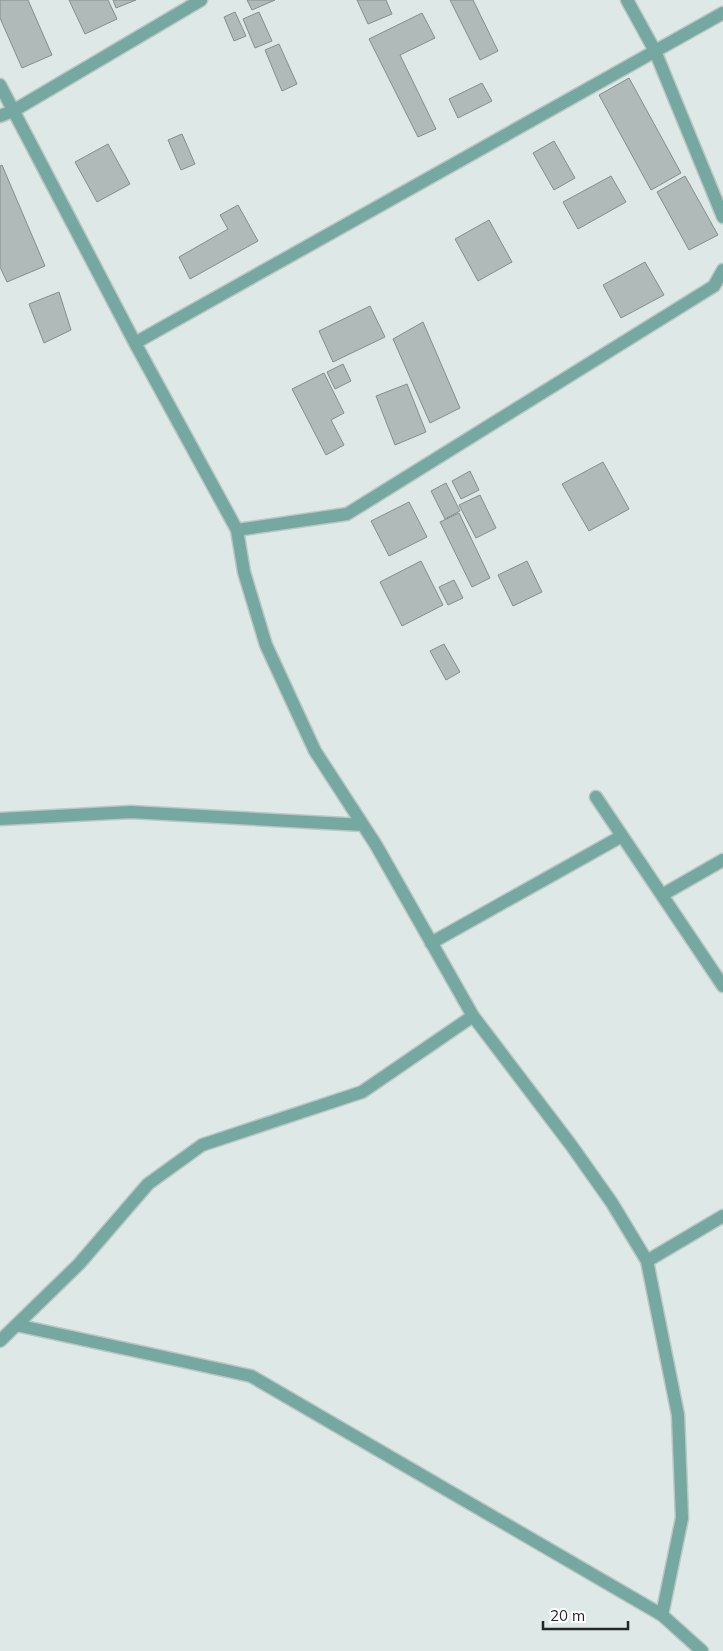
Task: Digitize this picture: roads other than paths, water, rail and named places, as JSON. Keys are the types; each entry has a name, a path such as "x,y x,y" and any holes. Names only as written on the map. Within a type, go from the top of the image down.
{"street":[{"path":"0,116 13,111 202,0"},
{"path":"627,0 655,51 723,217"},
{"path":"136,343 723,13"},
{"path":"0,85 237,530 244,572 266,645 315,751 362,824 473,1016 571,1145 612,1203 647,1261 678,1415 682,1518 662,1615"},
{"path":"237,530 347,514 714,286 723,270"},
{"path":"596,797 723,986"},
{"path":"0,819 131,812 362,824"},
{"path":"431,943 622,836"},
{"path":"662,895 723,860"},
{"path":"0,1341 79,1264 148,1184 202,1145 362,1092 473,1016"},
{"path":"647,1261 723,1216"},
{"path":"16,1326 251,1376 662,1615 702,1651"}]}
